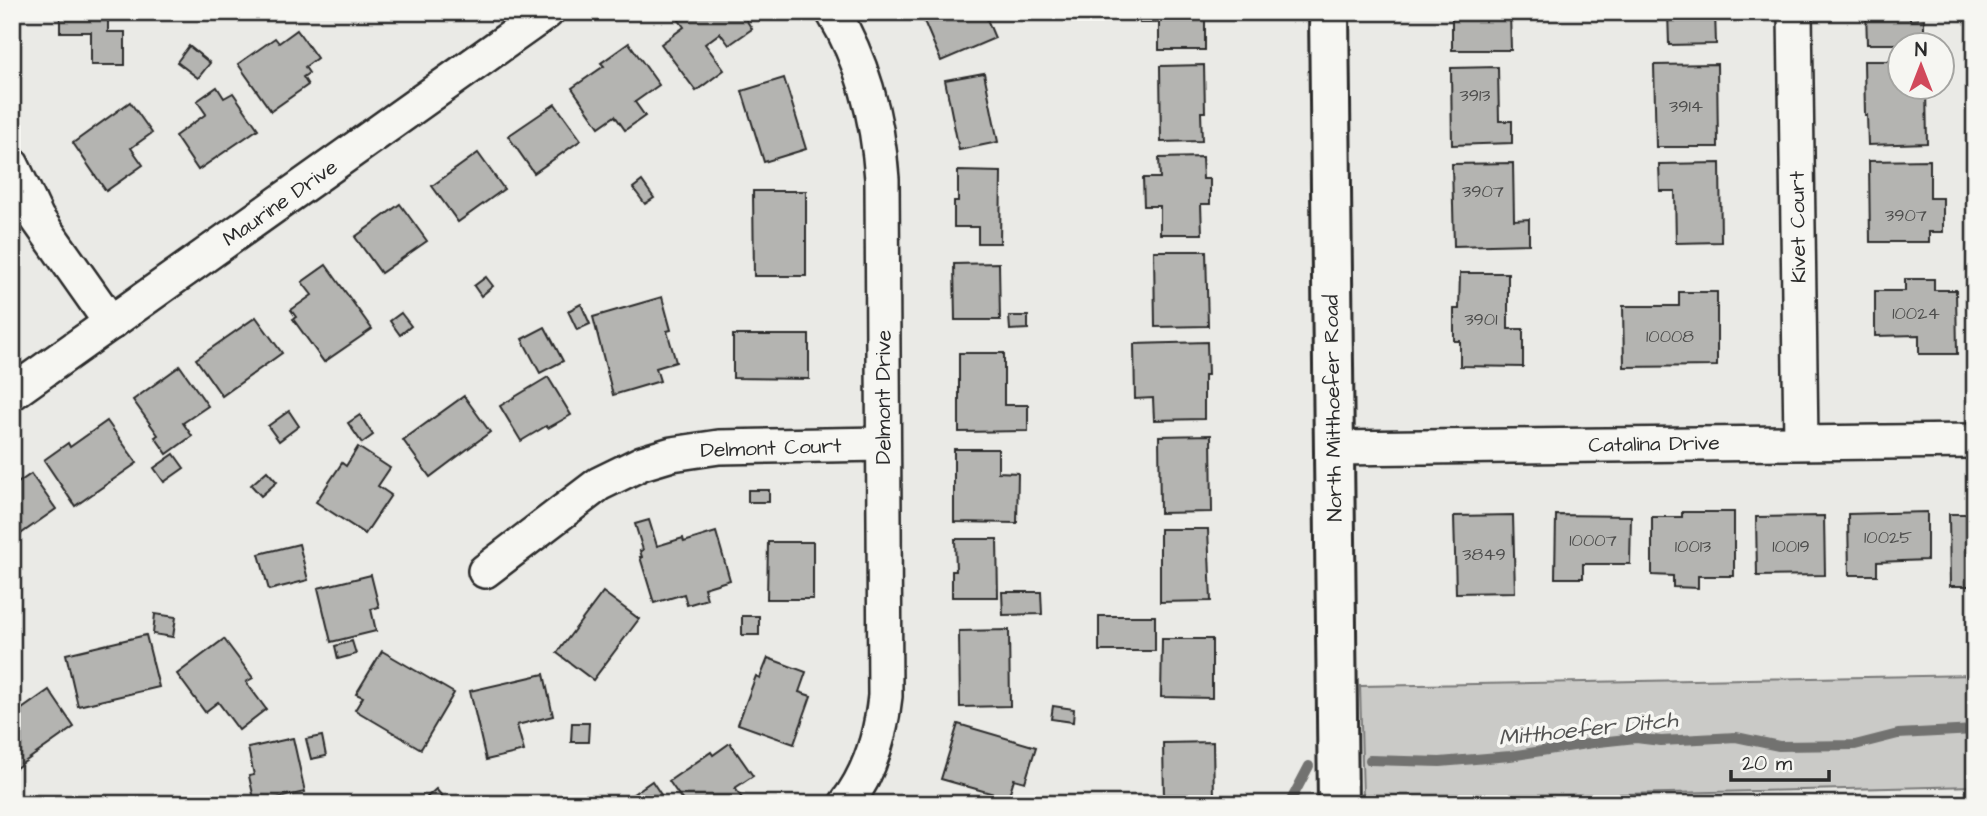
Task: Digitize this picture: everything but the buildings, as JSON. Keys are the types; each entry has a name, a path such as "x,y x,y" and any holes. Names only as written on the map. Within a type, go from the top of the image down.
{"main road":[{"name":"North Mitthoefer Road","path":"1329,12 1338,804"}],"street":[{"name":"Maurine Drive","path":"12,393 547,12"},
{"name":"Delmont Drive","path":"833,12 852,47 868,91 880,150 885,696 877,743 852,795"},
{"name":"Kivet Court","path":"1795,12 1801,442"},
{"path":"12,164 37,218 111,323"},
{"name":"Catalina Drive","path":"1333,448 1975,441"},
{"name":"Delmont Court","path":"485,571 599,484 642,463 672,454 719,447 883,444"}],"shaded area":[{"path":"1975,675 1975,786 1363,800 1360,686"}],"waterway":[{"name":"Mitthoefer Ditch","path":"1370,760 1440,762 1510,756 1636,738 1661,741 1736,737 1779,746 1855,745 1898,734 1975,730"},
{"name":"Mitthoefer Ditch","path":"1289,804 1309,766"}]}
